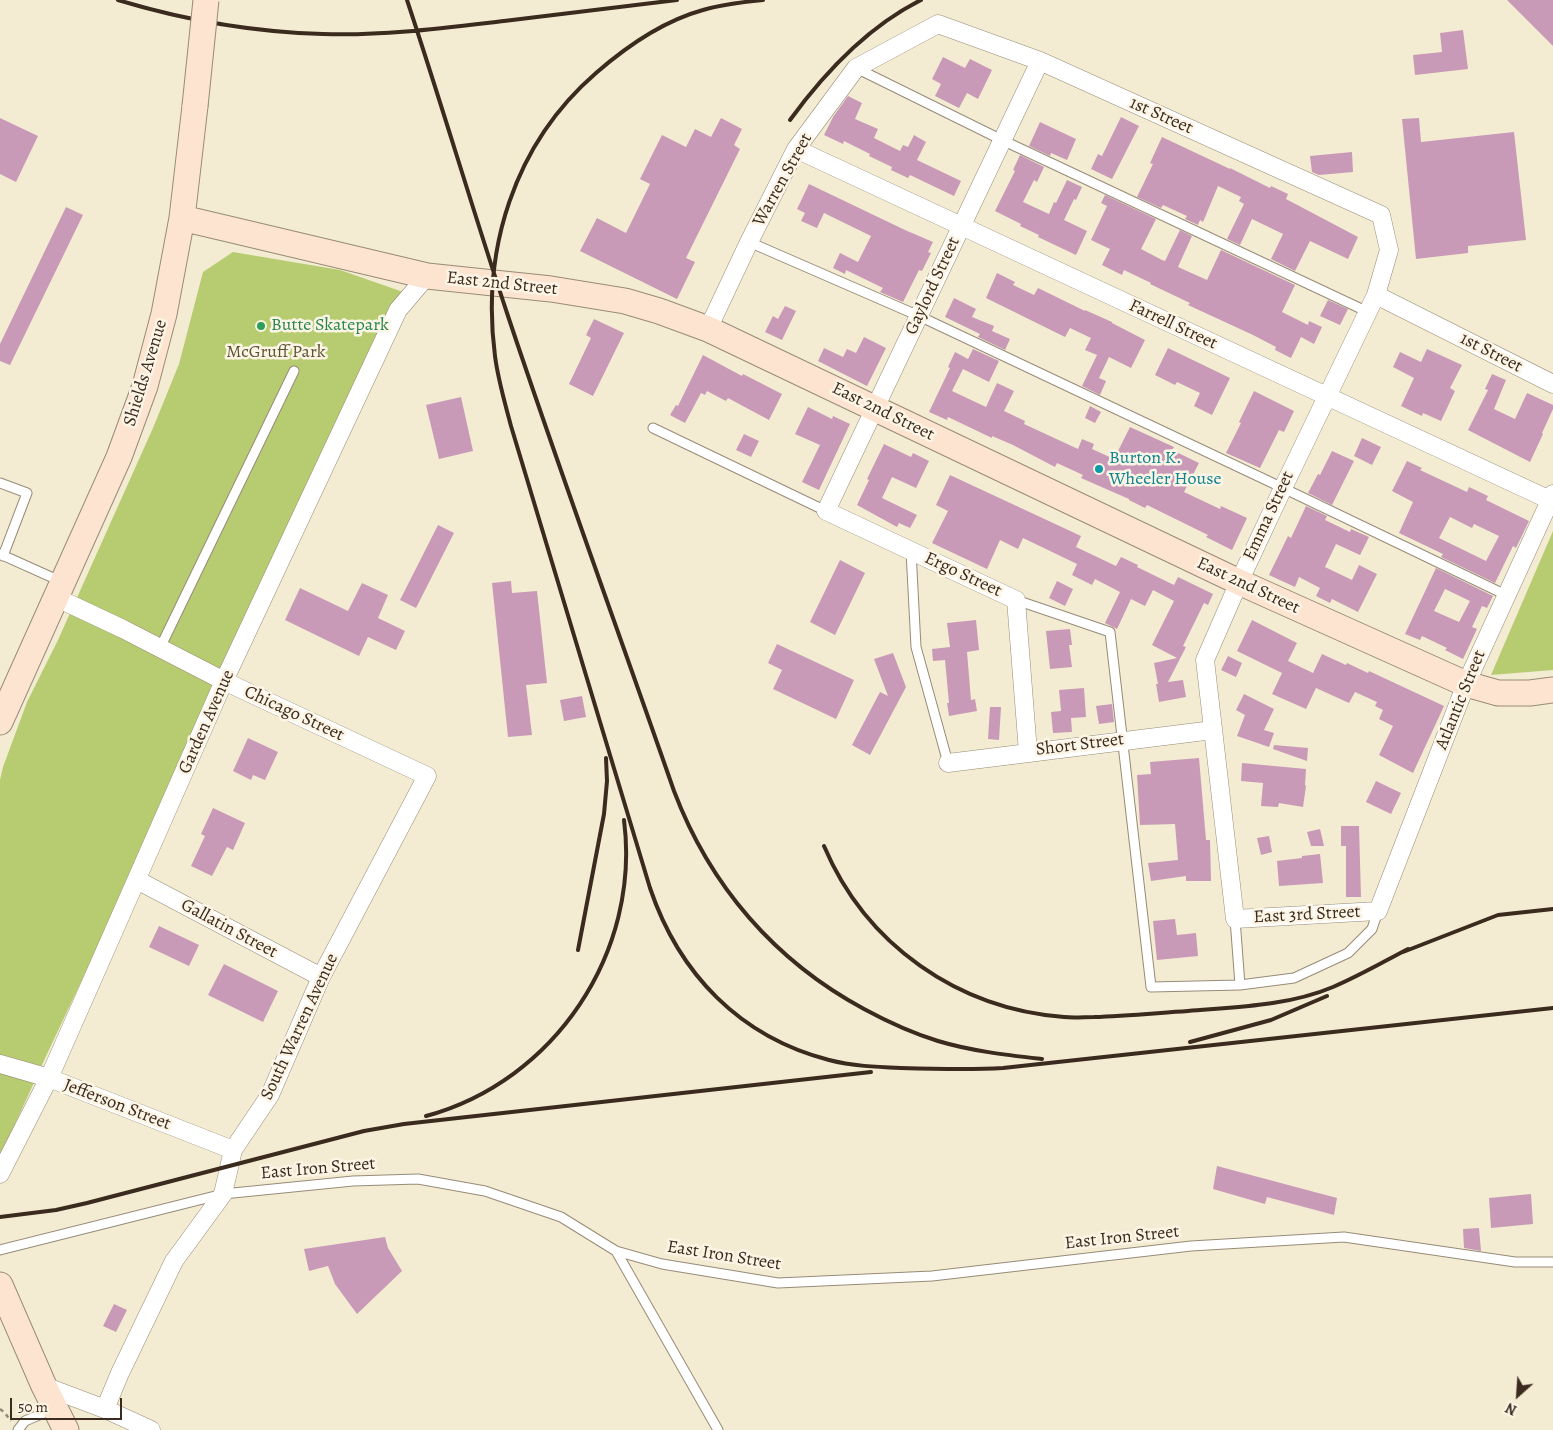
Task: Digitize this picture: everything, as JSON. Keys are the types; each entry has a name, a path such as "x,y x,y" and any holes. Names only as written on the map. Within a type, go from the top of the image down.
{"street":[{"name":"Shields Avenue","path":"0,722 119,457 145,386 164,314 182,218 206,0"},
{"name":"1st Street","path":"938,24 1040,61 1381,215"},
{"name":"Warren Street","path":"708,329 749,242 796,150 856,68 938,24"},
{"name":"Gaylord Street","path":"826,511 1040,61"},
{"name":"Farrell Street","path":"796,150 1326,396 1552,497"},
{"name":"Emma Street","path":"1235,919 1205,660 1282,488 1376,295 1389,250 1381,215"},
{"name":"East 2nd Street","path":"182,218 427,276 589,294 625,301 659,311 708,329 1239,582 1466,684 1498,693 1530,693 1553,690"},
{"name":"Garden Avenue","path":"0,1174 49,1078 224,681 398,310 427,276"},
{"name":"1st Street","path":"1376,295 1553,384"},
{"name":"Atlantic Street","path":"1378,911 1466,684 1552,497"},
{"name":"Ergo Street","path":"826,511 1016,600 1028,752"},
{"name":"Chicago Street","path":"59,590 160,648 224,681 427,776"},
{"name":"Short Street","path":"948,763 1213,730"},
{"name":"South Warren Avenue","path":"105,1409 120,1372 174,1261 223,1194 233,1150 270,1095 321,978 427,776"},
{"name":"Gallatin Street","path":"137,880 321,978"},
{"name":"East 3rd Street","path":"1235,919 1378,911"},
{"name":"Jefferson Street","path":"0,1064 49,1078 233,1150"},
{"path":"0,1285 44,1386 66,1430"},
{"path":"44,1386 105,1409 151,1430"}],"lane":[{"path":"856,68 1002,140 1368,312"},
{"path":"749,242 918,316 1506,595"},
{"path":"160,648 294,371"},
{"path":"653,428 826,511"},
{"path":"0,483 27,493 2,555 59,590"},
{"path":"912,551 916,647 948,763"},
{"path":"1016,600 1110,632 1124,740 1151,987 1240,985 1294,978 1348,953 1372,929 1378,911"},
{"path":"1235,919 1240,985"},
{"name":"East Iron Street","path":"0,1250 223,1194 353,1181 418,1178 485,1191 561,1217 616,1250 662,1264 778,1283 932,1276 1191,1246 1344,1237 1515,1262 1553,1262"},
{"path":"616,1250 718,1430"},
{"path":"16,1427 55,1408"}],"path":[{"path":"0,1409 16,1427"}],"green space":[{"name":"McGruff Park","path":"233,252 340,270 406,293 0,1157 0,780 3,767 27,702 58,640 153,428 179,364 203,272"},
{"path":"1553,531 1553,670 1491,675"}],"building":[{"path":"1507,0 1553,0 1553,46"},
{"path":"1463,30 1468,69 1415,75 1413,55 1442,52 1440,33"},
{"path":"943,57 965,68 970,59 992,70 978,99 967,93 959,108 935,96 941,84 932,79"},
{"path":"848,96 862,103 855,119 878,129 874,138 900,151 903,145 908,147 914,135 926,142 917,160 961,181 954,196 910,175 908,178 891,170 892,167 869,156 870,154 844,141 843,144 824,135 833,117"},
{"path":"1121,117 1139,126 1112,179 1091,169 1098,154 1102,156"},
{"path":"0,118 38,136 16,182 0,174"},
{"path":"721,118 742,129 734,145 740,149 686,258 695,262 677,299 580,251 597,218 626,233 650,184 640,179 662,135 686,147 695,129 711,137"},
{"path":"1419,118 1421,142 1514,132 1526,240 1468,246 1468,253 1416,259 1402,119"},
{"path":"1040,122 1076,139 1067,160 1051,153 1050,156 1029,146"},
{"path":"1162,137 1270,188 1271,186 1288,194 1286,199 1358,237 1348,259 1310,241 1295,271 1271,259 1283,234 1252,219 1240,245 1227,239 1244,204 1239,201 1241,197 1218,186 1203,222 1200,220 1198,225 1185,219 1187,216 1163,205 1161,208 1137,197 1153,164 1150,163"},
{"path":"1352,152 1353,172 1319,175 1312,172 1310,156"},
{"path":"1020,155 1044,167 1037,182 1034,180 1023,202 1049,214 1067,180 1082,187 1064,220 1087,231 1076,255 1038,237 1039,235 1020,226 1021,224 995,211 1015,171 1013,170"},
{"path":"809,184 933,242 928,252 931,253 922,271 919,270 903,302 880,292 883,288 846,270 845,274 833,268 840,253 858,262 871,236 824,213 817,228 801,221 805,213 797,209"},
{"path":"1105,195 1156,219 1141,249 1162,260 1165,261 1180,230 1192,236 1178,267 1207,280 1221,250 1295,285 1282,312 1308,325 1309,321 1322,327 1314,344 1301,337 1291,358 1275,350 1276,347 1188,305 1190,303 1151,283 1124,270 1122,275 1102,265 1110,249 1091,240 1107,206 1101,203"},
{"path":"66,207 83,215 10,365 0,361 0,344"},
{"path":"997,273 1015,282 1013,285 1034,295 1038,288 1112,322 1145,340 1131,368 1109,357 1099,378 1106,381 1100,395 1082,386 1097,355 1085,350 1091,338 1070,328 1065,337 986,298"},
{"path":"954,298 976,309 972,317 994,326 992,331 1010,339 1005,350 978,337 980,334 945,317"},
{"path":"1328,300 1348,309 1340,325 1320,316"},
{"path":"785,306 796,311 782,340 765,332 773,316 778,319"},
{"path":"594,319 624,333 593,396 569,384 591,338 586,335"},
{"path":"864,337 886,348 867,386 818,361 824,348 843,357 847,349 856,353"},
{"path":"1168,348 1230,378 1212,415 1194,406 1200,393 1177,382 1175,385 1155,375"},
{"path":"973,349 999,361 989,382 963,369 952,391 986,407 997,383 1014,391 1004,411 1025,421 1024,424 1078,449 1082,439 1094,444 1092,449 1114,459 1130,427 1174,447 1172,450 1199,463 1184,492 1220,509 1221,506 1247,518 1232,550 1206,537 1208,535 1147,505 1145,508 1081,478 1083,475 1057,463 1055,467 1013,445 992,436 992,438 948,417 947,420 929,412 950,368 948,367 955,352 968,359"},
{"path":"1427,349 1462,365 1450,388 1455,391 1441,421 1423,413 1422,416 1401,406 1414,378 1393,367 1400,352 1421,362"},
{"path":"703,355 742,376 743,374 782,394 769,420 728,398 726,401 707,391 705,395 701,393 685,423 670,415 676,405 678,406"},
{"path":"1492,374 1506,380 1494,409 1515,419 1527,393 1553,405 1543,434 1530,462 1468,430 1488,390 1485,389"},
{"path":"1254,391 1294,411 1284,432 1279,430 1260,468 1226,453"},
{"path":"461,397 473,451 439,459 426,405"},
{"path":"1090,406 1101,412 1095,423 1085,418"},
{"path":"808,407 832,419 833,416 850,424 819,490 802,482 820,445 795,434"},
{"path":"744,434 759,441 751,457 736,450"},
{"path":"1362,438 1381,447 1372,465 1354,456"},
{"path":"884,444 911,457 913,453 929,461 916,488 892,477 882,498 917,515 910,528 899,523 897,527 857,505"},
{"path":"1332,451 1354,461 1332,505 1308,493"},
{"path":"1407,461 1422,468 1420,470 1467,492 1469,487 1488,496 1486,500 1529,521 1516,548 1513,546 1495,583 1441,557 1443,554 1399,533 1413,502 1392,491","holes":["1450,517 1472,528 1474,524 1499,536 1486,561 1439,538"]},
{"path":"950,475 1081,536 1076,547 1116,566 1121,557 1174,585 1178,577 1213,594 1208,605 1204,603 1183,646 1186,647 1168,682 1183,680 1186,697 1159,702 1156,684 1158,684 1154,663 1177,658 1152,645 1174,601 1153,590 1145,606 1131,599 1117,629 1105,623 1120,592 1095,579 1092,585 1072,575 1077,564 1023,538 1018,549 1000,540 987,569 932,543 948,511 936,505"},
{"path":"1306,506 1327,516 1325,520 1350,532 1351,529 1369,537 1360,555 1336,544 1325,567 1352,580 1359,565 1377,574 1358,612 1332,599 1330,603 1316,596 1320,588 1299,577 1295,587 1269,575 1288,536 1291,538"},
{"path":"438,525 454,533 416,608 400,600"},
{"path":"840,560 865,573 835,635 810,622"},
{"path":"1436,568 1493,596 1487,608 1482,606 1472,627 1477,629 1463,659 1445,650 1447,648 1422,636 1420,640 1405,634","holes":["1445,589 1470,601 1459,622 1434,611"]},
{"path":"511,581 512,593 537,591 547,683 526,685 532,735 508,737 492,583"},
{"path":"1057,581 1073,589 1065,606 1049,598"},
{"path":"362,583 388,595 378,618 405,631 396,650 368,637 359,656 285,620 300,588 348,611"},
{"path":"976,620 979,650 967,652 971,700 975,699 977,711 949,716 945,660 933,661 932,649 950,647 947,623"},
{"path":"1252,620 1297,643 1288,661 1313,673 1322,654 1368,673 1369,671 1444,706 1413,773 1379,755 1393,726 1379,719 1383,710 1375,706 1377,702 1355,692 1349,703 1316,688 1306,709 1272,694 1282,673 1237,651"},
{"path":"1070,629 1072,645 1069,645 1072,667 1050,669 1046,631"},
{"path":"777,644 854,680 836,719 773,689 782,670 768,663"},
{"path":"893,653 906,687 870,755 852,745 880,692 888,696 874,659"},
{"path":"1228,656 1242,663 1236,677 1221,670"},
{"path":"1084,688 1086,717 1071,718 1072,732 1053,733 1051,712 1061,711 1059,690"},
{"path":"1244,694 1274,709 1264,730 1274,733 1269,747 1237,736 1245,715 1236,710"},
{"path":"582,696 586,717 564,721 560,700"},
{"path":"1112,704 1114,722 1099,724 1096,706"},
{"path":"990,707 1001,707 999,740 988,739"},
{"path":"248,738 278,752 265,780 253,775 251,780 233,771"},
{"path":"1274,745 1308,748 1307,761 1273,749"},
{"path":"1199,758 1206,840 1210,840 1211,881 1186,881 1186,876 1151,881 1148,863 1178,860 1175,824 1140,825 1137,775 1151,774 1150,762"},
{"path":"1242,763 1306,769 1303,807 1279,803 1278,807 1261,806 1263,783 1241,781"},
{"path":"1376,781 1401,793 1391,814 1366,802"},
{"path":"213,808 245,823 233,850 227,847 212,876 191,866 205,836 201,834"},
{"path":"1341,826 1359,826 1361,897 1346,897 1346,846 1341,846"},
{"path":"1320,829 1324,846 1311,846 1307,832"},
{"path":"1269,836 1272,852 1261,855 1257,838"},
{"path":"1320,854 1323,883 1279,886 1277,861"},
{"path":"1175,919 1177,935 1196,933 1198,956 1157,960 1153,921"},
{"path":"159,926 199,945 189,966 149,947"},
{"path":"224,964 278,991 263,1022 208,995"},
{"path":"1217,1166 1337,1198 1334,1215 1267,1197 1265,1204 1213,1189"},
{"path":"1531,1194 1533,1224 1491,1228 1489,1198"},
{"path":"1479,1228 1481,1251 1464,1248 1463,1229"},
{"path":"385,1237 388,1248 402,1271 357,1314 335,1284 328,1266 309,1271 304,1249"},
{"path":"114,1304 127,1310 116,1332 103,1326"}],"railway":[{"path":"118,0 219,24 271,31 323,34 391,33 436,29 677,0"},
{"path":"407,0 495,277 549,435 674,791 689,826 706,858 726,889 749,918 774,944 832,990 864,1009 928,1038 976,1050 1042,1059"},
{"path":"763,0 710,8 688,15 660,28 633,44 608,63 568,101 544,132 524,166 510,201 499,239 493,277 492,316 495,356 511,426 650,888 662,919 678,948 696,974 717,998 741,1018 768,1036 797,1050 829,1060 873,1067 1003,1068 1553,1008"},
{"path":"790,120 803,102 848,52 883,23 921,0"},
{"path":"578,950 604,814 607,781 606,758"},
{"path":"426,1116 472,1099 514,1074 550,1042 580,1004 603,962 618,917 626,869 624,820"},
{"path":"824,846 842,881 864,913 890,942 920,966 953,985 988,1001 1025,1011 1064,1017 1094,1017 1262,1005 1298,998 1333,987 1362,974 1408,949"},
{"path":"1403,952 1498,915 1553,909"},
{"path":"1190,1042 1271,1020 1327,996"},
{"path":"0,1217 56,1210 87,1203 364,1131 404,1124 871,1072"}],"place":[{"name":"Butte Skatepark","path":"261,326"},
{"name":"Burton K. Wheeler House","path":"1099,469"}]}
